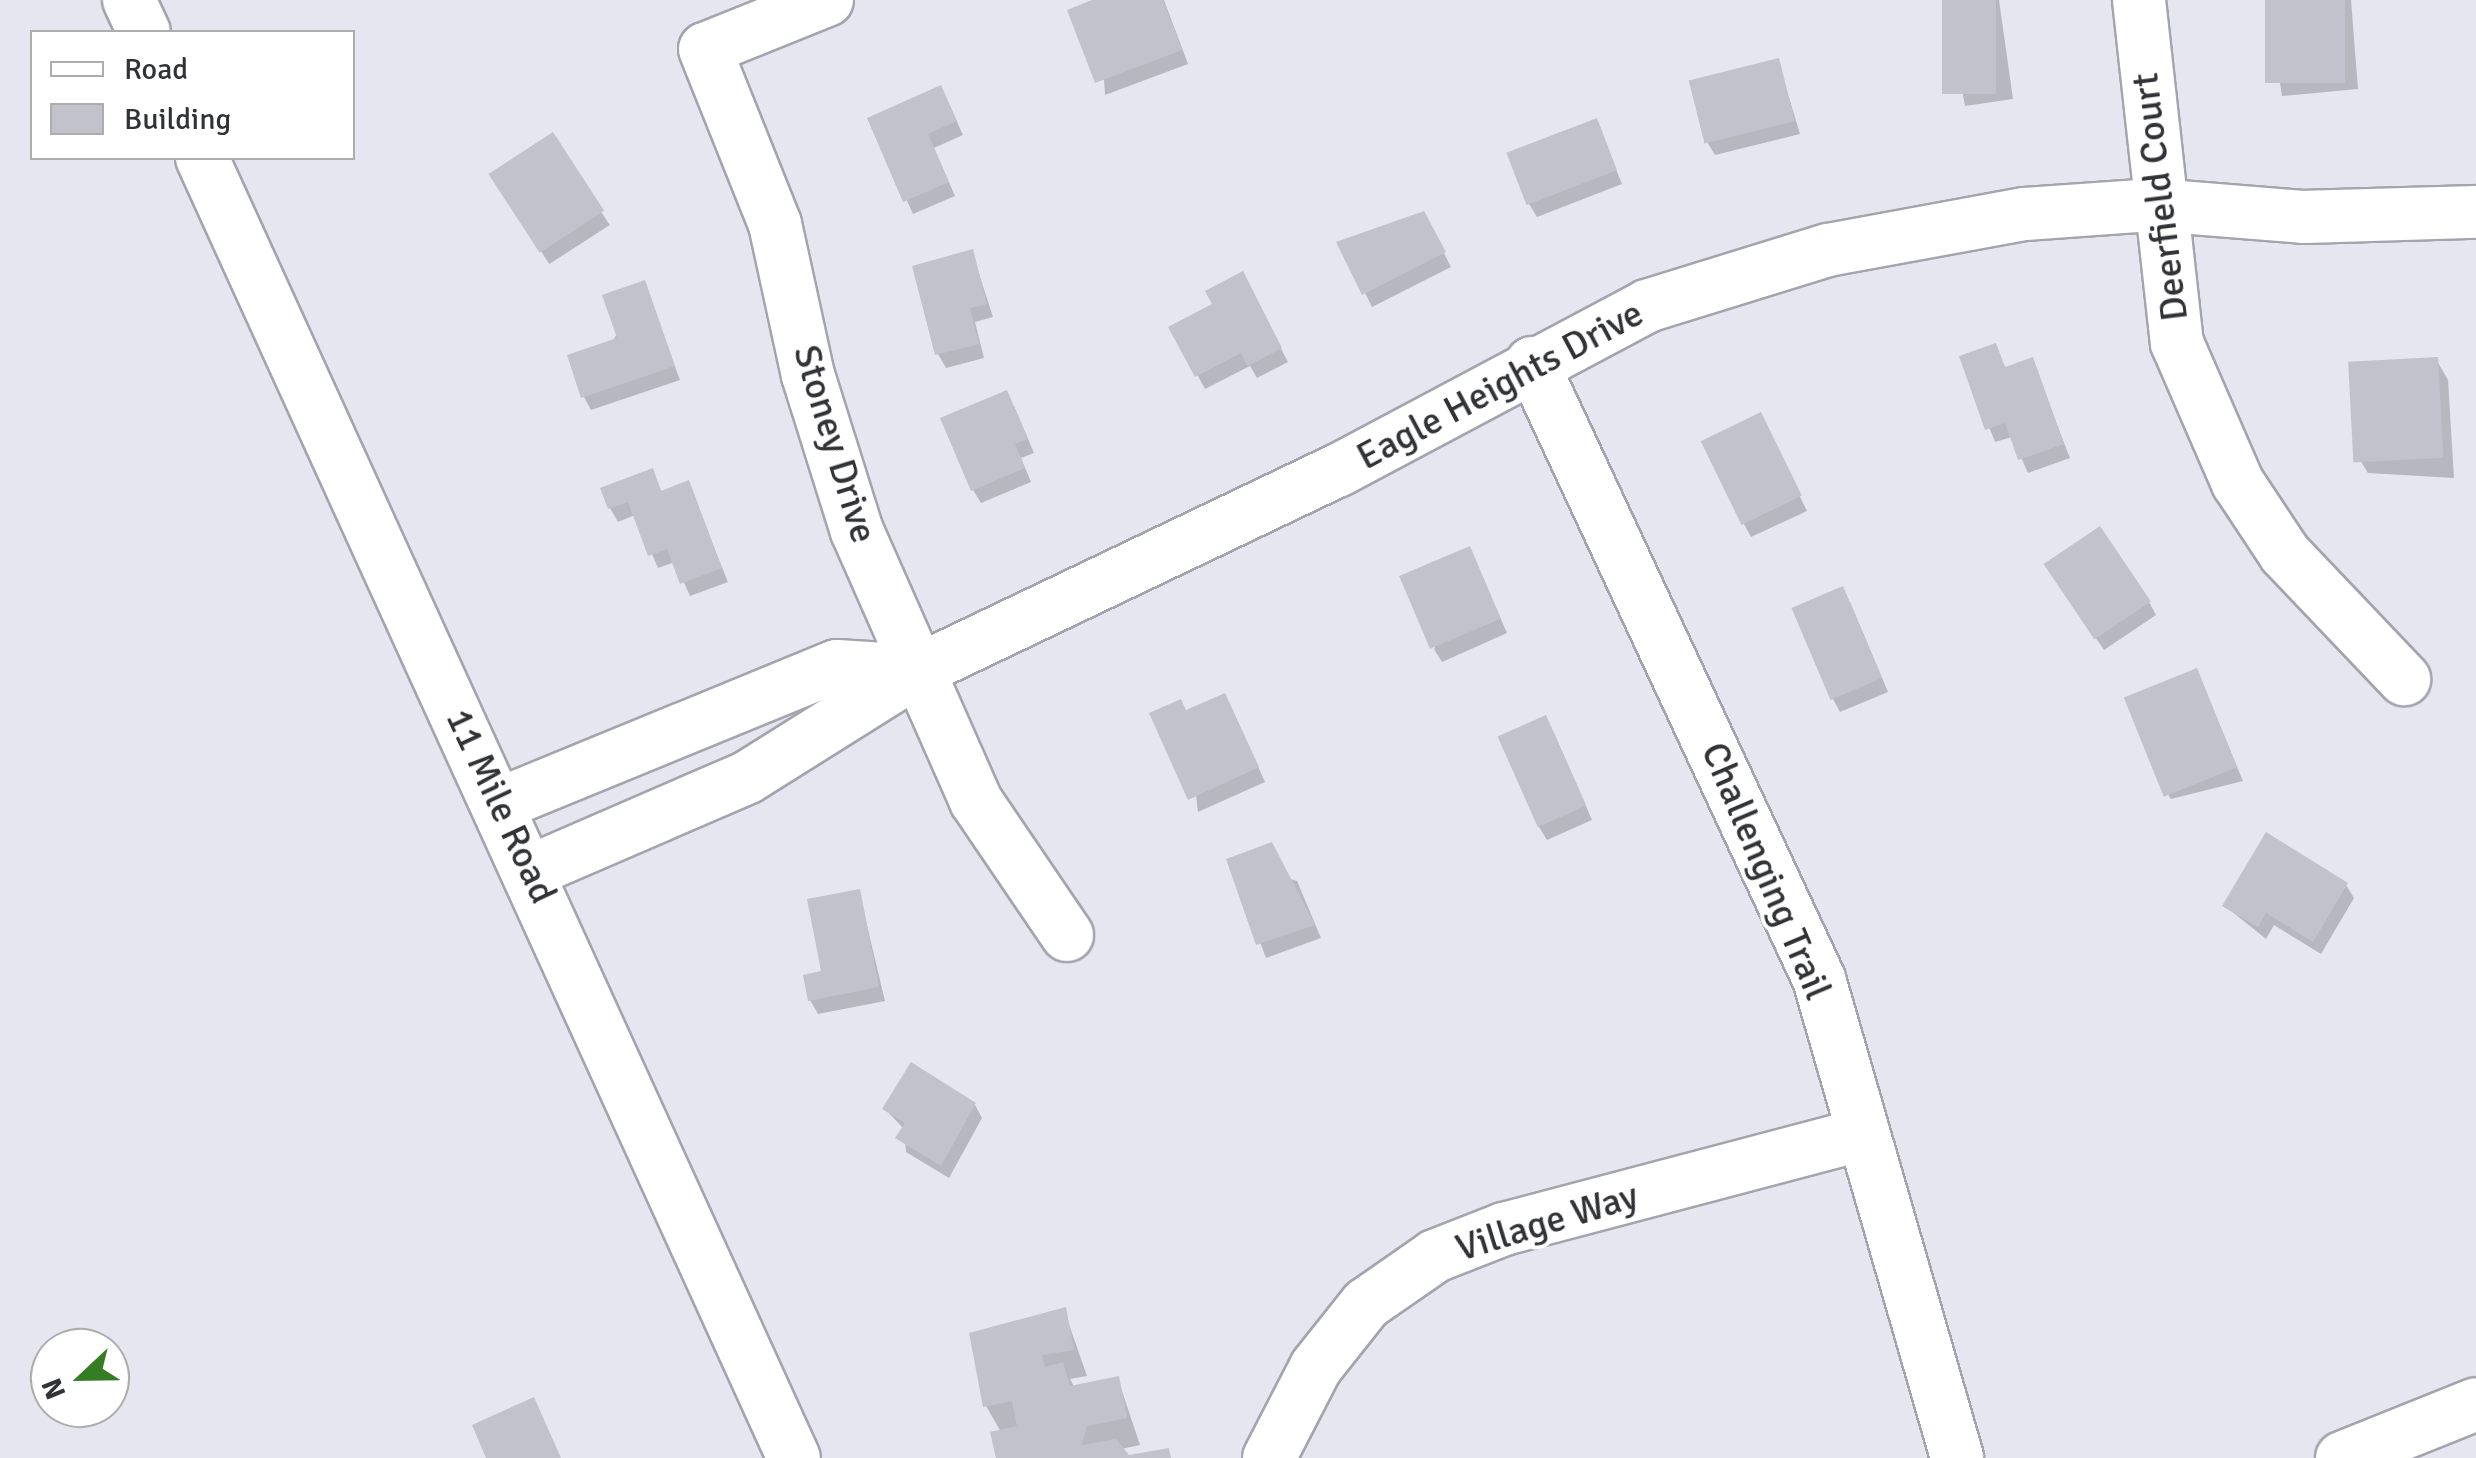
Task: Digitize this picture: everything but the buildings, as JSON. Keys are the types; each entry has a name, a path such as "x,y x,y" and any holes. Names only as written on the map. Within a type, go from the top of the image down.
{"street":[{"path":"130,0 143,30"},
{"name":"Stoney Drive","path":"827,0 705,49 775,224 808,376 857,531 976,801 1067,935"},
{"name":"Deerfield Court","path":"2139,0 2154,205 2176,343 2238,482 2285,554 2404,679"},
{"name":"11 Mile Road","path":"203,160 531,871 794,1458"},
{"name":"Eagle Heights Drive","path":"531,871 761,770 918,671 1254,513 1647,306 1828,250 2025,214 2154,205 2303,217 2476,212"},
{"name":"Challenging Trail","path":"1532,364 1797,928 1957,1458"},
{"name":"Eagle Heights Drive","path":"500,804 836,666 918,671"},
{"name":"Village Way","path":"1269,1458 1316,1367 1366,1304 1435,1256 1504,1229 1859,1135"},
{"path":"2342,1458 2476,1404"}]}
